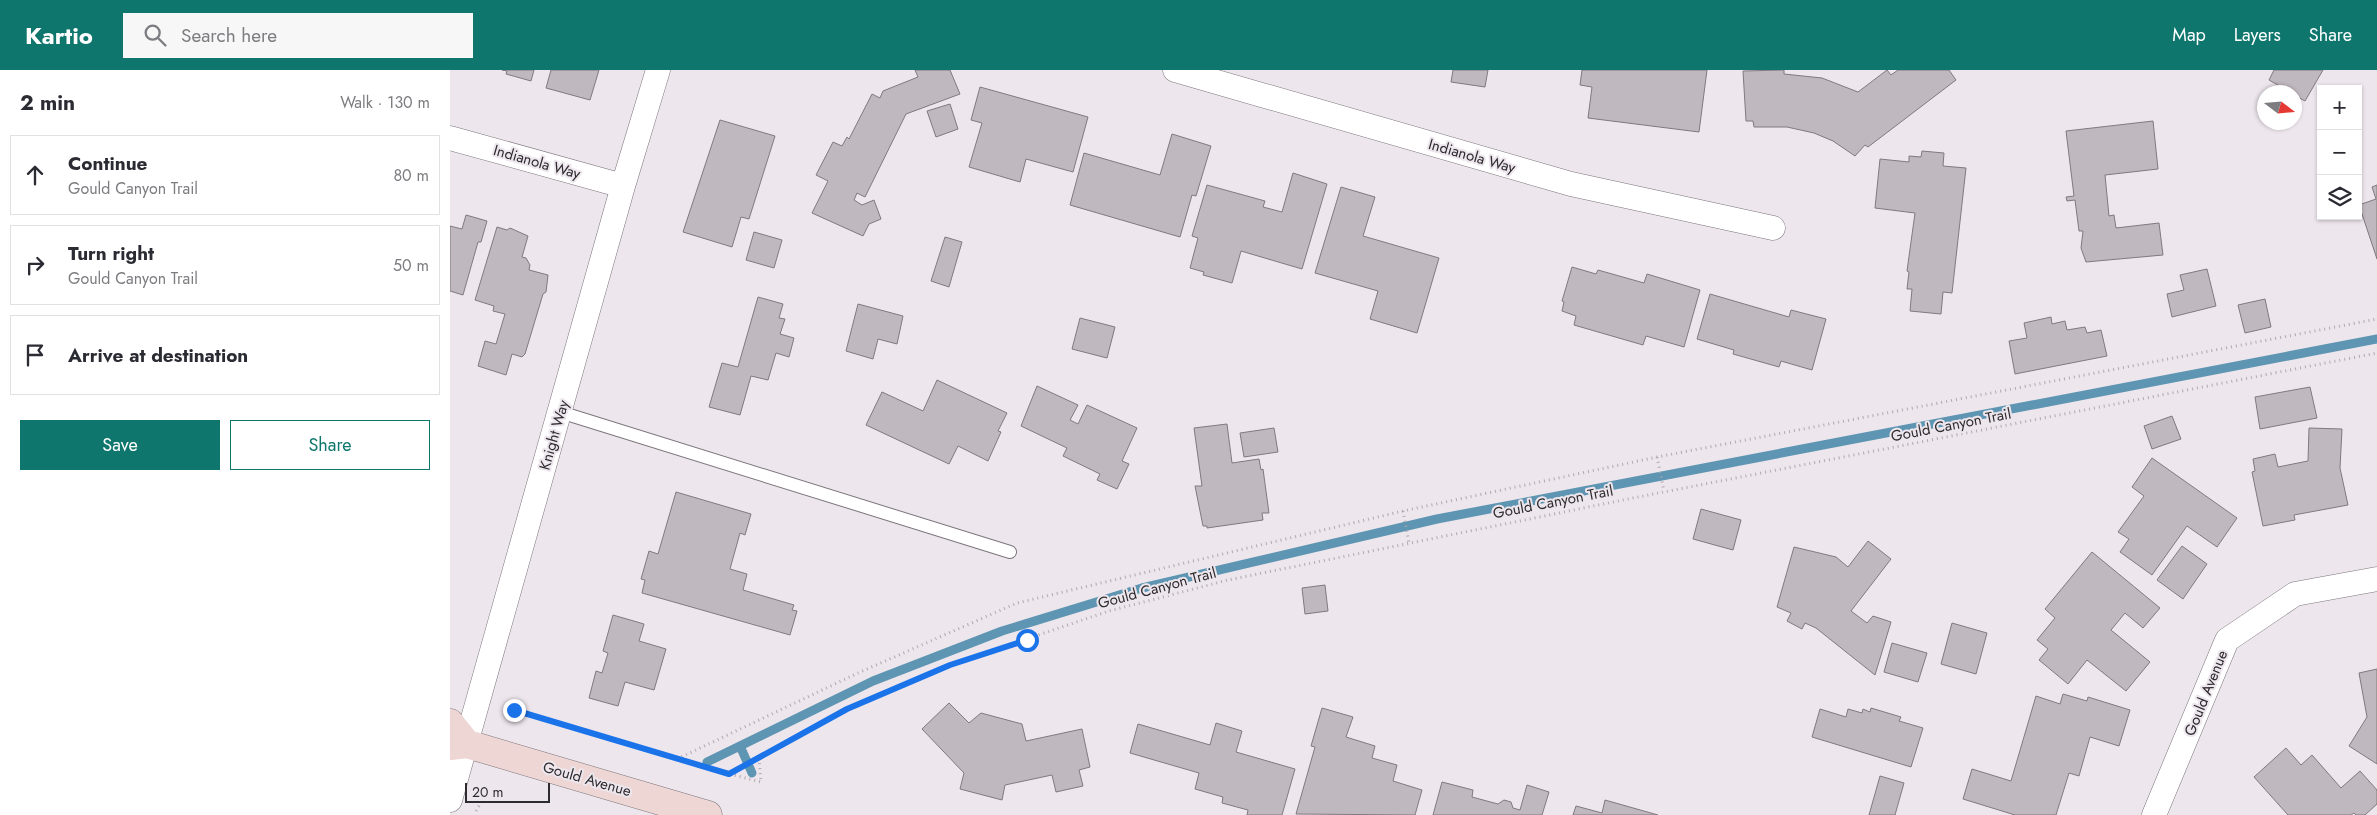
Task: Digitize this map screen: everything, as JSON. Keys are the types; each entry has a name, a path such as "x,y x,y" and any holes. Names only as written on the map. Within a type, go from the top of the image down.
{"street":[{"name":"Knight Way","path":"450,800 458,745 560,412 623,186 658,70"},
{"name":"Indianola Way","path":"1175,70 1571,184 1773,228"},
{"name":"Indianola Way","path":"450,138 623,186"},
{"name":"Gould Avenue","path":"2154,815 2227,640 2295,594 2377,579"},
{"path":"450,723 458,745"},
{"name":"Gould Avenue","path":"458,745 708,815"}],"lane":[{"path":"560,412 1010,552"}],"path":[{"path":"677,759 858,673 1016,603 1403,510 1658,457 2377,319"},
{"name":"Gould Canyon Trail","path":"729,774 847,709 950,665 1109,612 1228,580 1664,492 2377,353"},
{"path":"1658,457 1664,492"},
{"path":"1403,510 1409,543"},
{"path":"514,710 761,782 759,758"},
{"path":"473,815 486,795"}],"building":[{"path":"502,70 534,70 531,81 506,74 507,71"},
{"path":"551,70 599,70 590,100 546,88"},
{"path":"915,70 950,70 960,94 906,114 865,197 857,193 854,200 862,205 874,200 881,219 869,224 863,236 812,213 828,181 816,175 833,142 842,146 847,137 849,139 872,94 880,98 883,91 918,77"},
{"path":"1453,70 1488,70 1485,87 1451,82"},
{"path":"1582,70 1707,70 1699,132 1588,118 1592,87 1580,85"},
{"path":"1784,70 1784,74 1822,78 1858,92 1887,70 1891,75 1898,70 1949,70 1956,80 1868,147 1865,145 1855,156 1833,141 1814,133 1787,127 1754,127 1753,121 1746,121 1743,71"},
{"path":"2274,70 2323,70 2305,101 2302,99 2302,85 2278,85 2269,80"},
{"path":"980,87 1088,117 1073,172 1026,159 1020,182 969,167 982,123 971,120"},
{"path":"950,104 958,129 936,137 927,111"},
{"path":"720,120 775,136 749,219 741,217 732,247 683,232"},
{"path":"2153,121 2158,169 2105,175 2109,216 2114,215 2116,228 2159,223 2163,255 2086,262 2081,248 2083,231 2079,231 2075,200 2067,201 2066,197 2074,196 2066,131"},
{"path":"1172,134 1211,146 1196,196 1192,195 1180,237 1070,205 1084,153 1160,175"},
{"path":"1922,151 1944,153 1943,166 1966,168 1952,293 1943,292 1941,314 1910,311 1912,289 1907,289 1909,272 1907,271 1915,213 1875,208 1880,159 1909,162 1909,156 1921,157"},
{"path":"1293,173 1327,184 1302,269 1241,251 1232,283 1203,275 1204,272 1190,268 1198,238 1192,236 1207,185 1265,201 1263,207 1282,212"},
{"path":"2377,185 2377,259 2362,214 2362,204 2376,199 2372,187"},
{"path":"1341,187 1375,197 1363,236 1439,258 1417,333 1370,319 1378,291 1315,273"},
{"path":"466,215 487,221 481,242 478,242 463,295 450,291 450,226 462,229"},
{"path":"497,227 507,230 510,228 528,236 522,257 526,258 530,265 529,270 548,275 546,292 543,294 525,354 522,357 512,354 506,375 478,366 485,341 496,344 505,314 493,311 494,306 475,300"},
{"path":"754,232 782,240 774,268 746,260"},
{"path":"945,237 962,242 949,287 931,281"},
{"path":"1572,267 1596,274 1598,270 1644,283 1647,274 1700,290 1684,347 1646,336 1643,345 1574,325 1576,316 1562,311 1564,302 1562,301"},
{"path":"2207,269 2216,306 2172,317 2167,294 2184,290 2180,275"},
{"path":"1710,294 1789,317 1791,310 1826,319 1812,370 1781,361 1779,367 1733,354 1734,350 1697,339"},
{"path":"758,297 783,304 779,318 785,319 780,334 794,338 789,357 776,353 768,380 751,376 740,415 709,407 722,363 738,367"},
{"path":"2265,299 2271,327 2245,333 2238,305"},
{"path":"858,304 903,316 897,344 878,339 873,359 846,351"},
{"path":"2051,317 2052,324 2065,321 2067,330 2085,327 2087,333 2101,330 2107,356 2015,374 2009,341 2027,338 2024,323"},
{"path":"1080,318 1115,327 1107,358 1072,349"},
{"path":"937,380 1007,413 998,431 1001,432 988,461 958,446 949,464 866,425 882,392 923,411"},
{"path":"1037,386 1078,405 1070,420 1078,424 1087,405 1137,428 1122,461 1129,464 1117,489 1097,480 1100,474 1063,456 1067,448 1021,426"},
{"path":"2310,387 2317,418 2260,429 2255,397"},
{"path":"2172,416 2181,439 2152,449 2144,426"},
{"path":"1227,424 1232,463 1259,459 1261,470 1263,469 1269,513 1262,513 1263,520 1207,528 1207,526 1203,526 1195,486 1202,486 1194,428"},
{"path":"1274,428 1278,452 1244,457 1240,433"},
{"path":"2309,428 2342,429 2340,468 2348,505 2294,515 2295,520 2263,526 2252,472 2255,471 2253,459 2275,454 2278,467 2308,461"},
{"path":"2152,458 2237,518 2217,547 2187,526 2152,575 2120,552 2129,539 2118,532 2144,496 2132,487"},
{"path":"676,492 751,514 745,535 740,533 730,569 747,574 743,590 794,605 792,610 797,611 790,635 642,593 645,580 641,579 649,551 658,554"},
{"path":"1701,509 1741,520 1733,550 1693,539"},
{"path":"1868,541 1891,559 1851,611 1867,623 1873,616 1891,622 1875,675 1816,628 1805,623 1802,629 1787,621 1791,613 1777,607 1794,547 1836,557 1848,567"},
{"path":"2182,546 2207,564 2183,599 2157,580"},
{"path":"2092,552 2160,608 2143,628 2125,613 2111,630 2150,662 2126,691 2087,660 2068,684 2039,660 2048,649 2037,640 2055,618 2045,609"},
{"path":"1325,585 1328,611 1305,614 1302,588"},
{"path":"613,615 644,624 639,641 666,649 654,690 625,682 618,706 589,698 596,671 602,673 608,653 603,651"},
{"path":"1952,623 1987,633 1976,674 1941,664"},
{"path":"1892,643 1927,653 1918,682 1884,672"},
{"path":"2377,669 2377,764 2349,746 2367,717 2359,673"},
{"path":"2063,694 2087,701 2088,697 2130,710 2119,746 2090,737 2079,776 2069,773 2056,815 2015,815 1963,799 1972,769 2011,781 2036,696 2060,704"},
{"path":"949,703 969,723 981,713 1022,724 1026,741 1082,729 1090,767 1079,770 1083,786 1056,792 1052,775 1005,785 1002,800 960,789 964,773 922,729"},
{"path":"1322,708 1353,717 1346,737 1375,746 1372,758 1397,765 1393,781 1422,790 1415,815 1296,814 1315,747 1311,746"},
{"path":"1871,708 1901,717 1899,721 1923,728 1911,767 1812,737 1820,709 1846,717 1848,709 1862,713 1863,709 1870,712"},
{"path":"1216,723 1242,731 1236,752 1295,769 1282,815 1247,815 1248,810 1222,803 1223,797 1195,789 1199,773 1130,753 1138,724 1210,745"},
{"path":"2286,748 2301,765 2312,755 2341,788 2360,771 2377,790 2377,804 2365,815 2356,815 2354,813 2351,815 2288,815 2254,777"},
{"path":"1880,776 1904,783 1895,815 1869,815"},
{"path":"1442,782 1473,790 1472,797 1498,804 1504,800 1511,802 1513,808 1520,810 1527,785 1549,792 1542,815 1433,815"},
{"path":"1605,800 1658,815 1573,815 1576,806 1602,813"}],"waterway":[{"path":"707,762 873,681 1002,631 1142,588 1437,519 2377,339"},
{"path":"740,746 752,773"}],"route":[{"path":"514,710 729,774 763,756 789,739 847,709 950,665 1027,640"}]}
